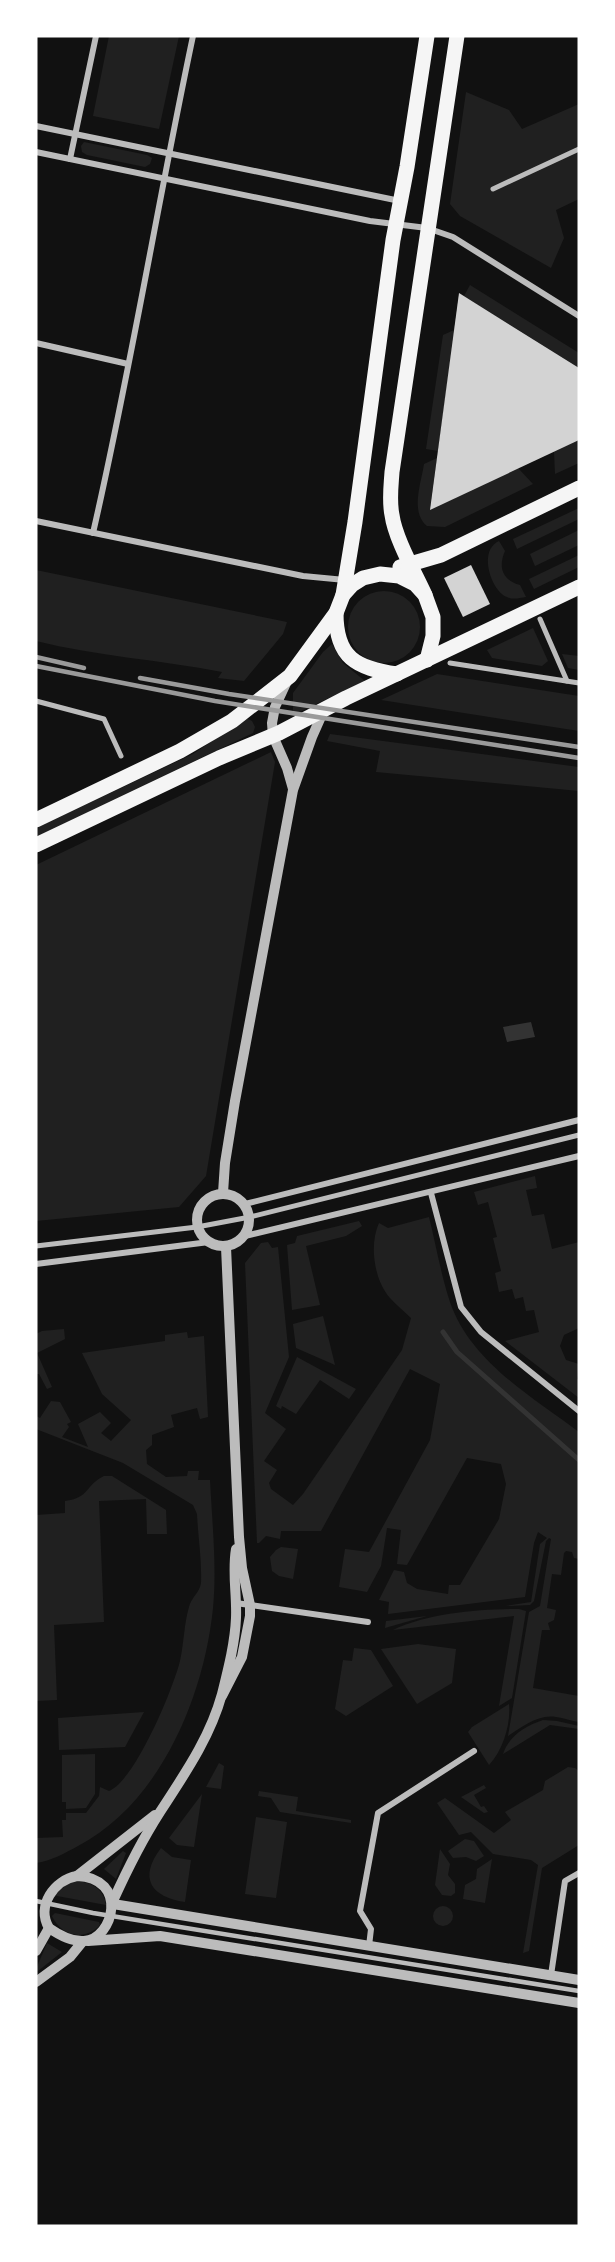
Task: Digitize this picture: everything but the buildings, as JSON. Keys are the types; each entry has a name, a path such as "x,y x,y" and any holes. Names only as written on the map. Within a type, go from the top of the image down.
{"main road":[{"path":"397,674 375,671 357,664 343,650 336,632 336,613 344,588 355,522 396,225 427,36"},
{"path":"427,660 433,636 433,617 392,519 390,495 427,228 457,36"},
{"path":"344,588 363,578 441,555 579,488"},
{"path":"380,574 399,576 415,584 425,595"},
{"path":"36,845 219,758 273,736 579,586"},
{"path":"36,820 218,731 290,676 336,613"}],"street":[{"path":"70,159 96,36"},
{"path":"93,533 193,36"},
{"path":"36,126 400,201"},
{"path":"494,189 579,149"},
{"path":"36,152 396,225 427,228 453,237 579,315"},
{"path":"36,343 128,364"},
{"path":"36,521 303,576 344,588"},
{"path":"540,618 567,681"},
{"path":"450,663 579,683"},
{"path":"290,676 275,706 272,723 273,736 287,768 293,790"},
{"path":"36,701 104,719 121,756"},
{"path":"223,1193 225,1163 235,1101 293,790 324,710"},
{"path":"245,1204 579,1120"},
{"path":"36,1246 197,1227 250,1217 579,1135"},
{"path":"245,1236 579,1156"},
{"path":"431,1193 461,1307 480,1332 579,1411"},
{"path":"36,1264 209,1242 226,1246 237,1243 245,1236 250,1217 245,1204 236,1196 215,1194 203,1203 197,1218 197,1227 209,1242"},
{"path":"36,1982 70,1957 86,1941 97,1935 135,1854 204,1740 222,1695 242,1658 250,1605 242,1568 239,1537 226,1246"},
{"path":"222,1695 235,1630 234,1564 239,1537"},
{"path":"236,1604 368,1622"},
{"path":"369,1946 371,1929 360,1911 378,1813 474,1751"},
{"path":"36,1951 44,1925 41,1905 59,1884 77,1876 160,1811"},
{"path":"551,1975 566,1881 579,1873"},
{"path":"77,1876 96,1881 107,1890 112,1907"},
{"path":"112,1907 579,1980"},
{"path":"44,1925 64,1937 86,1941 160,1936 579,2003"}],"lane":[{"path":"41,1905 112,1907 579,1991"}],"shaded area":[{"path":"109,36 179,36 159,129 93,116"},
{"path":"466,92 509,110 522,129 579,104 579,199 556,210 564,238 551,268 460,216 450,204"},
{"path":"84,142 152,158 150,164 145,167 87,155 82,152 81,146"},
{"path":"470,285 579,353 579,368 464,296"},
{"path":"454,330 438,451 426,449 443,335"},
{"path":"579,440 579,463 555,474 554,451"},
{"path":"437,458 430,509 518,468 533,484 445,527 427,526 419,513 419,489 424,464"},
{"path":"579,508 579,519 517,549 513,539"},
{"path":"579,530 579,545 535,566 530,554"},
{"path":"499,541 505,551 502,562 503,572 509,580 520,585 526,597 514,599 501,594 492,580 488,562 489,553 492,546"},
{"path":"579,555 579,567 534,589 529,579"},
{"path":"36,570 287,622 283,634 244,681 218,678 222,672 59,646 36,641"},
{"path":"384,591 404,597 414,607 420,627 414,647 404,657 384,663 364,657 354,647 348,627 354,607 364,597"},
{"path":"533,628 548,661 542,666 492,658 487,650"},
{"path":"332,644 343,663 365,681 293,715 293,693 323,652"},
{"path":"562,654 579,656 579,670 568,668"},
{"path":"437,674 579,696 579,731 381,700"},
{"path":"246,718 252,721 255,727 253,733 36,837 36,828 193,754"},
{"path":"330,734 579,767 579,791 376,772 380,751 327,741"},
{"path":"271,752 275,762 206,1176 179,1207 36,1221 36,865"},
{"path":"531,1022 535,1037 507,1042 503,1027"},
{"path":"535,1176 537,1188 526,1190 532,1216 544,1214 552,1249 579,1242 579,1328 564,1335 560,1346 566,1360 579,1364 577,1379 579,1380 579,1398 505,1341 539,1332 534,1310 526,1311 523,1297 515,1299 512,1289 499,1292 495,1273 501,1271 493,1238 497,1237 488,1202 478,1205 474,1192"},
{"path":"429,1217 450,1302 459,1323 472,1342 504,1376 579,1432 579,1559 574,1558 572,1552 566,1551 561,1575 552,1574 547,1608 556,1610 554,1620 548,1623 550,1630 542,1630 533,1688 579,1696 579,1722 543,1717 530,1722 508,1736 529,1612 540,1606 551,1539 546,1541 534,1601 530,1605 505,1606 531,1602 540,1544 547,1538 538,1532 525,1597 388,1614 389,1602 379,1600 394,1570 404,1572 407,1583 417,1589 448,1594 449,1585 460,1585 499,1519 506,1484 501,1464 467,1458 407,1565 397,1564 401,1530 387,1528 381,1566 367,1592 339,1587 345,1549 369,1552 430,1440 440,1384 410,1369 321,1531 281,1531 280,1539 266,1536 257,1543 245,1263 261,1243 268,1242 272,1248 278,1247 289,1357 265,1413 286,1429 264,1461 277,1470 269,1483 271,1489 293,1505 303,1494 402,1350 411,1318 390,1298 380,1282 374,1252 374,1241 379,1223 388,1228"},
{"path":"359,1221 362,1226 346,1236 306,1246 320,1305 292,1310 287,1245 295,1243 297,1236"},
{"path":"323,1316 335,1365 296,1348 293,1324"},
{"path":"64,1329 65,1339 37,1353 52,1387 47,1389 39,1374 36,1374 36,1334 42,1331"},
{"path":"187,1332 188,1338 204,1336 208,1417 200,1419 197,1408 171,1415 174,1427 152,1435 152,1445 146,1450 147,1464 166,1477 187,1476 188,1471 199,1471 198,1480 210,1480 214,1592 208,1642 200,1677 173,1744 154,1775 132,1803 107,1827 78,1846 52,1859 36,1863 36,1838 63,1837 62,1820 66,1820 66,1813 86,1813 99,1796 100,1787 109,1791 119,1784 141,1753 152,1733 176,1674 187,1613 200,1586 201,1574 197,1514 193,1505 123,1463 36,1429 36,1416 40,1418 51,1401 60,1402 71,1422 67,1424 69,1427 62,1437 88,1447 78,1424 100,1412 111,1423 101,1433 111,1441 131,1420 102,1394 82,1353 165,1341 165,1335"},
{"path":"297,1357 356,1389 349,1399 320,1380 296,1414 282,1406 281,1409 276,1406"},
{"path":"104,1476 112,1476 166,1510 167,1534 147,1534 146,1499 99,1501 104,1622 54,1625 57,1700 36,1701 36,1515 65,1513 65,1501 79,1497"},
{"path":"281,1547 298,1549 293,1579 279,1576 272,1571 270,1557"},
{"path":"519,1609 526,1611 512,1698 499,1706 514,1616 393,1630 407,1624 455,1613"},
{"path":"427,1616 385,1628 386,1621"},
{"path":"418,1644 456,1649 452,1683 417,1704 381,1649"},
{"path":"354,1648 371,1650 393,1686 346,1716 335,1709 343,1660 352,1661"},
{"path":"509,1704 509,1720 505,1736 489,1765 468,1732 472,1727"},
{"path":"144,1712 125,1747 59,1750 58,1718"},
{"path":"543,1720 579,1726 579,1729 550,1725 503,1754 509,1742 518,1732"},
{"path":"95,1754 95,1794 86,1808 66,1809 66,1802 62,1802 62,1755"},
{"path":"219,1763 224,1766 221,1789 206,1787"},
{"path":"568,1767 579,1771 579,1845 542,1868 529,1951 523,1953 538,1865 531,1860 493,1854 471,1832 459,1835 437,1803 445,1798 494,1833 511,1820 505,1812 543,1790 545,1781"},
{"path":"484,1785 486,1788 474,1795 481,1807 484,1806 488,1812 484,1813 461,1797"},
{"path":"259,1791 298,1797 296,1811 351,1820 351,1823 280,1812 271,1798 258,1796"},
{"path":"202,1794 194,1847 177,1845 169,1838"},
{"path":"256,1817 287,1822 276,1898 245,1894"},
{"path":"465,1839 474,1841 484,1856 476,1861 466,1857 453,1858 448,1851"},
{"path":"161,1848 172,1857 191,1860 185,1902 164,1896 156,1891 152,1884 150,1868"},
{"path":"440,1849 450,1864 448,1875 455,1884 455,1893 451,1896 442,1895 435,1885"},
{"path":"123,1851 126,1853 116,1879 104,1869"},
{"path":"492,1859 485,1903 463,1899 465,1885 476,1879 477,1869"},
{"path":"71,1881 94,1886 102,1893 106,1905 55,1894"},
{"path":"443,1906 450,1909 453,1916 450,1923 443,1926 436,1923 433,1916 436,1909"},
{"path":"55,1913 99,1922 100,1925 87,1934 73,1934 56,1923 52,1916"},
{"path":"47,1943 62,1952 38,1971 36,1969"}],"waterway":[{"path":"443,1332 457,1352 579,1460"}],"railway":[{"path":"36,657 84,668"},
{"path":"36,666 215,701 579,758"},
{"path":"140,678 229,694 579,747"}]}
